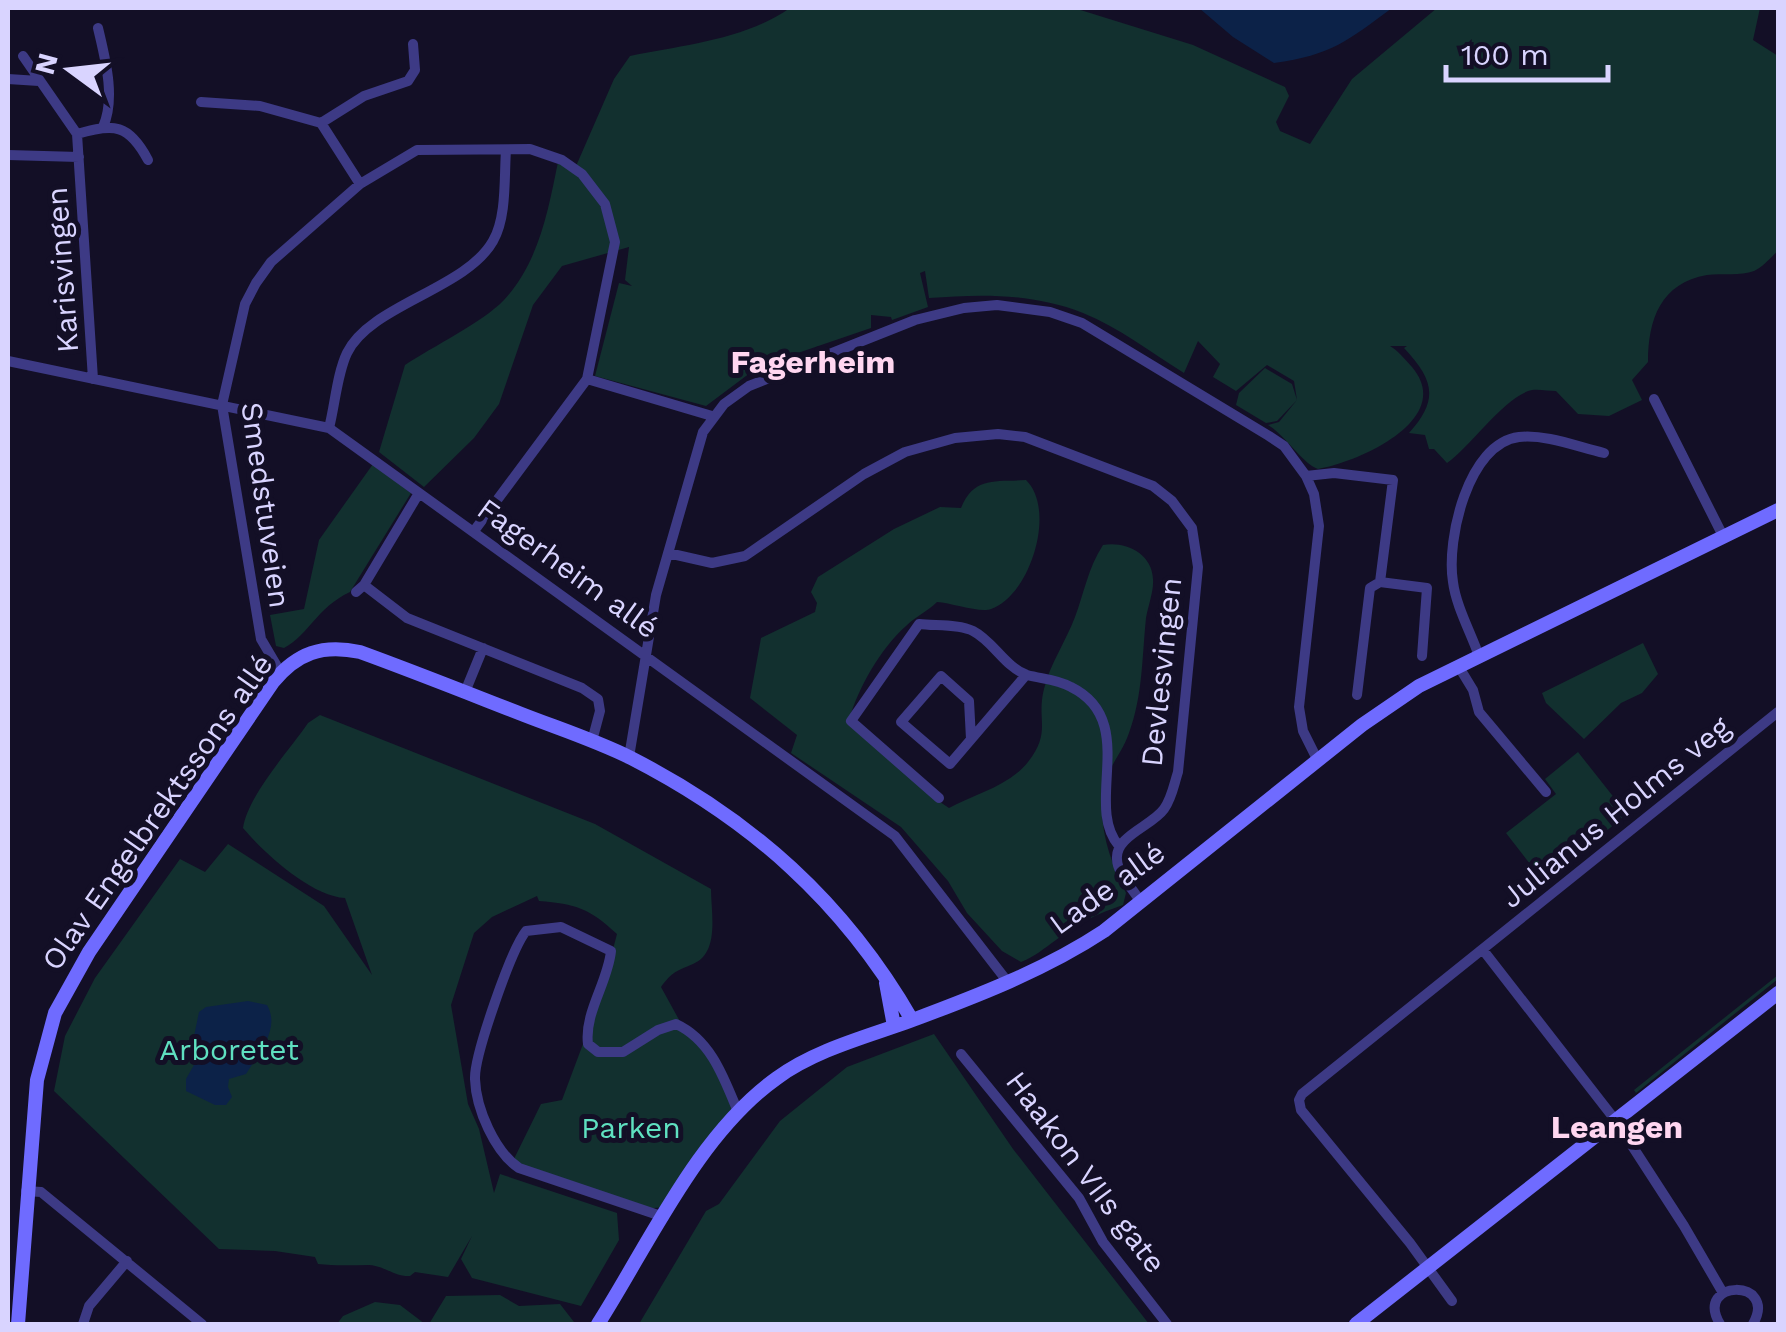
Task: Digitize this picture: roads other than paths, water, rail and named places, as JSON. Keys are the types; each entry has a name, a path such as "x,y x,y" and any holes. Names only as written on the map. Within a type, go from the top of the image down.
{"street":[{"path":"98,28 108,76 107,118 102,127"},
{"path":"321,124 364,96 408,81 415,70 413,44"},
{"path":"23,56 77,134 102,127 126,132 137,140 148,160"},
{"path":"8,79 39,81"},
{"path":"201,102 260,106 321,124 360,184"},
{"name":"Karisvingen","path":"77,134 94,378"},
{"name":"Smedstuveien","path":"281,673 260,639 222,405 244,304 271,262 360,184 416,150 530,149 562,160 582,174 606,204 616,242 587,379"},
{"path":"329,428 347,352 368,328 471,265 493,242 499,224 506,150"},
{"name":"Karisvingen","path":"8,154 79,158"},
{"path":"629,757 645,654 668,553 703,432 712,416 762,379 915,320 964,308 1016,306 1082,323 1116,341 1284,446 1306,476 1314,494 1318,526 1299,707 1303,731 1317,759"},
{"name":"Fagerheim allé","path":"8,361 329,428 895,836 1007,982"},
{"path":"474,531 587,379 712,416"},
{"path":"1654,399 1723,536"},
{"name":"Devlesvingen","path":"668,553 712,563 744,556 864,474 905,452 955,438 998,434 1025,437 1163,493 1192,528 1198,568 1178,772 1163,812 1119,846"},
{"path":"1479,656 1453,582 1454,544 1462,504 1475,472 1503,442 1518,437 1604,453"},
{"path":"1306,476 1334,473 1393,480 1380,582"},
{"path":"419,493 360,588 406,618 582,688 598,698 600,711 592,742"},
{"name":"Lade allé","path":"598,1324 696,1165 738,1112 777,1077 1007,982 1086,943 1317,759 1406,694 1778,510"},
{"path":"1356,696 1370,588 1380,582 1427,588 1422,656"},
{"name":"Devlesvingen","path":"939,798 851,721 920,624 973,631 1026,674 1074,688 1104,717 1108,825 1119,846 1117,863 1140,901"},
{"path":"465,692 484,648"},
{"name":"Olav Engelbrektssons allé","path":"18,1324 37,1080 55,1012 90,952 281,673 305,654 348,649 629,757 750,831 819,892 884,972 912,1020"},
{"path":"1459,667 1474,690 1479,712 1546,792"},
{"path":"971,739 969,701 940,676 901,722 950,764 1026,674"},
{"name":"Julianus Holms veg","path":"1428,1268 1302,1110 1299,1100 1306,1090 1778,712"},
{"path":"664,1217 518,1168 502,1158 475,1078 516,943 526,931 561,927 612,951 586,1029 588,1044 598,1052 623,1052 658,1030 676,1024 693,1032 721,1069 738,1112"},
{"path":"1482,950 1616,1121 1723,1293"},
{"name":"Olav Engelbrektssons allé","path":"884,972 894,1026"},
{"path":"1356,1324 1778,993"},
{"name":"Haakon VIIs gate","path":"961,1054 1079,1198 1102,1242 1166,1324"},
{"path":"26,1191 41,1192 202,1324"},
{"path":"83,1324 89,1306 127,1261"},
{"path":"1428,1268 1452,1301"},
{"path":"1723,1293 1742,1290 1753,1297 1758,1309 1753,1324"},
{"path":"1720,1324 1715,1310 1723,1293"}],"water":[{"path":"1199,8 1392,8 1338,45 1311,56 1274,63 1233,37"},
{"path":"248,1001 267,1005 270,1032 246,1074 229,1079 232,1097 226,1105 215,1105 186,1091 186,1079 194,1065 192,1046 199,1012 206,1007"}],"district":[{"name":"Fagerheim","path":"813,362"},
{"name":"Leangen","path":"1617,1127"}],"park label":[{"name":"Arboretet","path":"229,1049"},
{"name":"Parken","path":"631,1127"}]}
